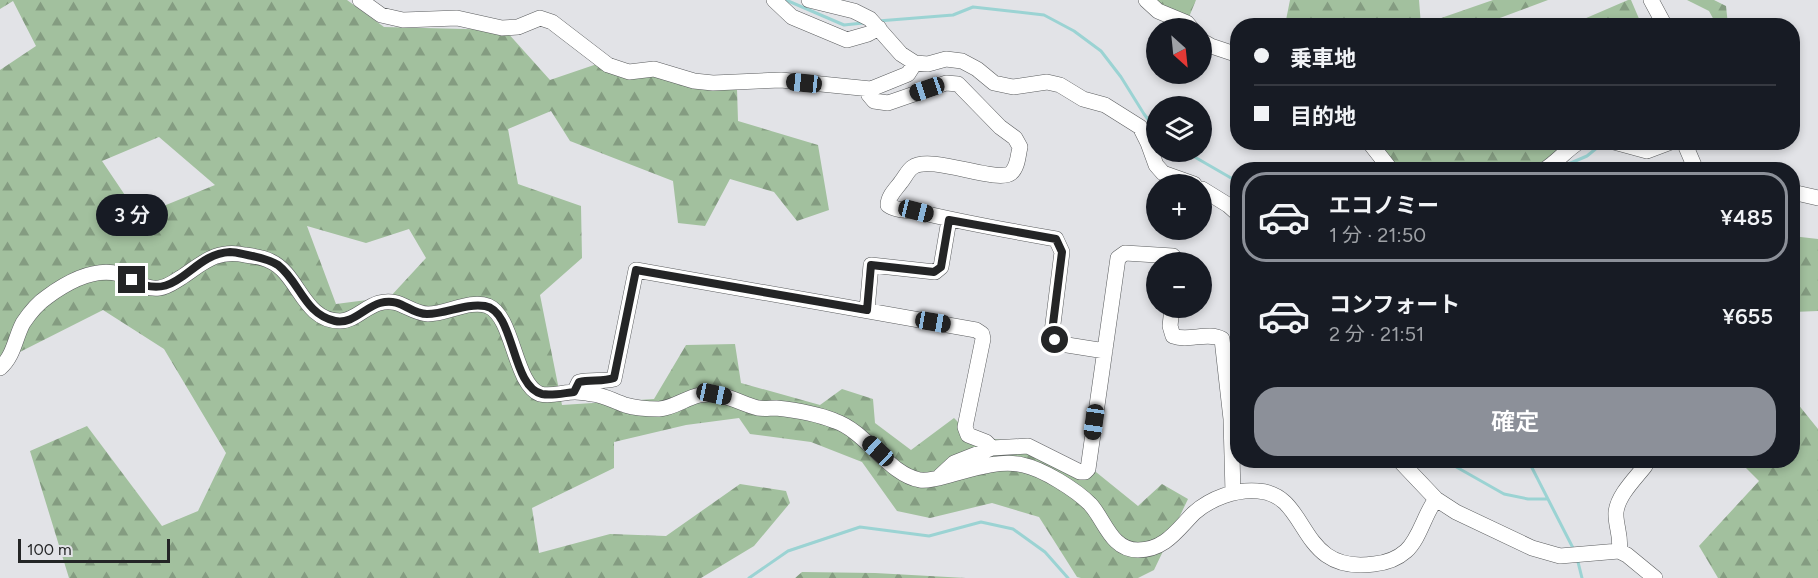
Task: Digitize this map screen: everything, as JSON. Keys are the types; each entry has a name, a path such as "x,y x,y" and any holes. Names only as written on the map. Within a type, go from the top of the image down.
{"street":[{"path":"360,0 381,15 404,20 456,18 502,28 518,27 540,18 552,22 608,65 629,72 654,69 694,81 713,83 781,80 871,89 908,74 915,63"},
{"path":"774,0 792,17 847,40 879,28"},
{"path":"809,0 854,11 870,19 901,54 915,63 928,64 946,59 962,61 977,69 994,83 1013,87 1047,82 1060,85 1083,99 1105,105 1140,127 1156,165 1166,174"},
{"path":"1146,0 1158,11 1175,18"},
{"path":"1651,0 1661,18"},
{"path":"1212,47 1230,52"},
{"path":"871,89 869,95 874,101 888,103 946,82 958,84 1000,127 1015,138 1020,147 1015,168 1010,174 1002,177 966,169 922,164 913,166 888,201 888,205 892,208 916,211 949,220 1056,239 1062,252 1052,332 1055,340 1061,344 1105,351"},
{"path":"1375,150 1385,162"},
{"path":"1557,162 1569,150"},
{"path":"1800,194 1818,198"},
{"path":"1212,195 1230,207"},
{"path":"867,310 871,265 934,272 941,267 949,220"},
{"path":"4,365 24,321 43,299 76,279 100,272 119,274 146,287 159,288 172,284 218,254 232,252 268,259 279,266 310,307 319,315 335,321 351,319 379,303 392,301 426,314 448,312 473,304 489,306 500,316 524,376 532,388 540,394 574,392 602,395 628,406 657,409 672,407 701,395 714,394 740,400 758,408 780,409 835,420 851,428 905,474 921,480 1013,463 1029,466 1078,493 1094,508 1112,537 1122,547 1138,550 1160,545 1174,536 1196,512 1213,500 1233,493 1257,490 1274,494 1287,505 1322,554 1338,562 1358,566 1383,563 1402,555 1413,543 1427,511 1436,499"},
{"path":"937,478 954,463 992,448 1028,446 1080,472 1088,469 1118,258 1125,253 1146,254"},
{"path":"574,392 579,382 592,379 607,381 614,378 636,270 976,330 982,334 983,339 965,427 968,435 986,442 992,448"},
{"path":"1171,318 1170,326 1173,336 1181,339 1216,336 1222,339 1230,403"},
{"path":"0,344 4,365"},
{"path":"1233,468 1233,493"},
{"path":"1407,468 1436,499 1456,512 1532,548 1560,556 1619,551 1654,578"},
{"path":"1619,551 1621,543 1616,510 1622,497 1644,468"}],"green space":[{"path":"0,0 347,0 384,27 505,30 550,80 597,64 737,89 738,121 818,145 829,210 797,221 774,192 730,179 705,226 678,223 673,181 570,141 551,111 508,129 518,184 581,206 582,258 540,295 562,405 654,399 686,345 735,344 741,383 820,405 842,389 873,399 875,423 911,450 954,418 972,436 1026,443 1091,468 1138,506 1162,484 1188,499 1154,570 1138,578 1081,578 1077,577 1039,517 992,503 930,518 897,511 862,462 811,442 750,434 739,418 686,425 614,442 614,468 532,508 539,553 610,534 666,536 740,484 786,491 790,503 754,546 701,578 69,578 30,451 87,426 162,526 198,511 226,453 164,349 103,310 0,362 0,70 36,46 13,1 0,9","holes":["159,137 215,185 139,216 102,161","307,226 366,243 409,229 426,258 390,297 336,304"]},
{"path":"1156,0 1196,0 1189,17 1169,16"},
{"path":"1290,0 1419,0 1420,18 1286,18"},
{"path":"1493,0 1548,0 1500,18 1441,18"},
{"path":"1631,0 1639,18 1586,18"},
{"path":"1687,0 1714,0 1726,6 1727,18 1713,18 1709,11"},
{"path":"1379,150 1563,150 1545,162 1391,162"},
{"path":"1800,237 1818,239 1818,311 1800,312"},
{"path":"1800,407 1818,429 1818,578 1718,578 1699,546 1759,481 1746,468 1800,468"},
{"path":"802,572 875,573 966,578 795,578"}],"waterway":[{"path":"786,0 844,25 863,23"},
{"path":"878,21 953,15 973,7 1044,15 1074,31 1101,51 1121,77 1146,117"},
{"path":"1573,162 1594,150"},
{"path":"1203,162 1230,177"},
{"path":"1458,468 1504,494 1528,499 1547,499"},
{"path":"1532,468 1574,550"},
{"path":"749,578 788,551 860,527 929,536 981,522 1013,529 1045,552 1068,578"},
{"path":"1577,558 1582,578"}],"route":[{"path":"132,280 146,287 159,288 172,284 218,254 232,252 268,259 279,266 310,307 319,315 335,321 351,319 379,303 392,301 426,314 448,312 473,304 489,306 500,316 524,376 532,388 540,394 552,394 574,392 579,382 592,379 607,381 614,378 636,270 867,310 871,265 934,272 941,267 949,220 1056,239 1062,252 1052,332 1055,340"}]}
